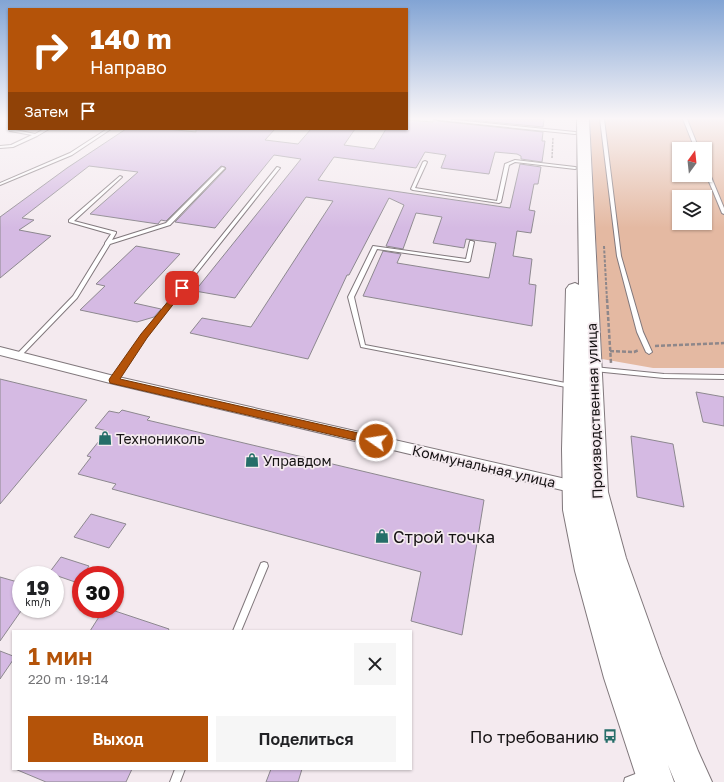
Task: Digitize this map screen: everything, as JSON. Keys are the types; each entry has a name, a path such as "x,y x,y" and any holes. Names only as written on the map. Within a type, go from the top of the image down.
{"highway":[{"name":"Производственная улица","path":"576,155 575,386 585,490 612,558 642,648 684,760 694,782"},
{"name":"Производственная улица","path":"580,155 592,369 585,490 576,510 589,571 620,678 646,778"}],"street":[{"name":"Коммунальная улица","path":"0,351 114,380 585,490"}],"lane":[{"path":"0,184 67,155"},
{"path":"607,155 619,256 640,332 648,349"},
{"path":"425,162 413,189 500,202 507,164 515,161 575,168"},
{"path":"107,243 168,224 223,168"},
{"path":"114,380 144,336 278,168"},
{"path":"18,356 75,296 114,233 71,221 120,177"},
{"path":"711,182 724,213"},
{"path":"472,242 468,261 375,247 351,297 363,346 575,386"},
{"path":"592,369 664,376 724,377"},
{"path":"237,630 264,566"},
{"path":"175,782 180,770"}],"path":[{"path":"552,155 552,160"},
{"path":"603,241 610,351 613,371"},
{"path":"610,351 634,352 648,349 724,343"}],"shaded area":[{"path":"592,155 672,155 672,182 712,182 712,155 724,155 724,368 653,368 602,359"}],"building":[{"path":"86,155 274,155 215,228 175,222 226,169 225,167 221,166 166,221 161,220 158,224 90,214 138,172 89,166 22,218 34,220 19,230 51,236 0,278 0,217"},
{"path":"277,155 423,155 416,168 334,157 318,180 510,208 520,164 541,167 538,184 534,184 529,210 535,211 531,233 517,231 513,256 532,259 529,284 536,285 532,326 363,296 383,251 401,254 397,263 489,278 496,243 466,239 464,248 433,243 442,217 416,213 403,249 386,246 404,205 389,198 349,275 347,275 308,359 190,333 202,318 251,327 333,201 306,197 235,298 195,291 301,159"},
{"path":"446,155 494,155 489,174 441,168"},
{"path":"543,155 542,162 521,159 521,156"},
{"path":"136,246 180,254 134,303 161,309 154,317 137,322 80,310 105,286 96,284"},
{"path":"0,379 87,400 0,504"},
{"path":"696,392 724,397 724,426 703,422"},
{"name":"Строй точка","path":"122,410 150,417 147,420 484,500 462,635 411,621 421,572 112,489 116,484 78,474 91,457 87,456 107,431 95,428 109,411 119,413"},
{"path":"631,436 673,444 684,507 637,497"},
{"path":"91,514 126,524 109,548 74,537"},
{"path":"61,557 89,566 72,566 72,581 64,578 64,566 54,566"},
{"path":"0,577 12,580 12,618 16,618 0,641"},
{"path":"124,614 168,630 91,630 98,618 124,618"},
{"path":"0,651 12,656 12,661 0,679"},
{"path":"17,770 132,770 126,782 46,782"},
{"path":"271,770 302,770 298,782 266,782"}],"place":[{"name":"Технониколь","path":"105,438"},
{"name":"Управдом","path":"252,460"},
{"name":"Строй точка","path":"382,536"},
{"name":"По требованию","path":"610,736"}],"route":[{"path":"182,288 144,336 114,380 376,441"}]}
